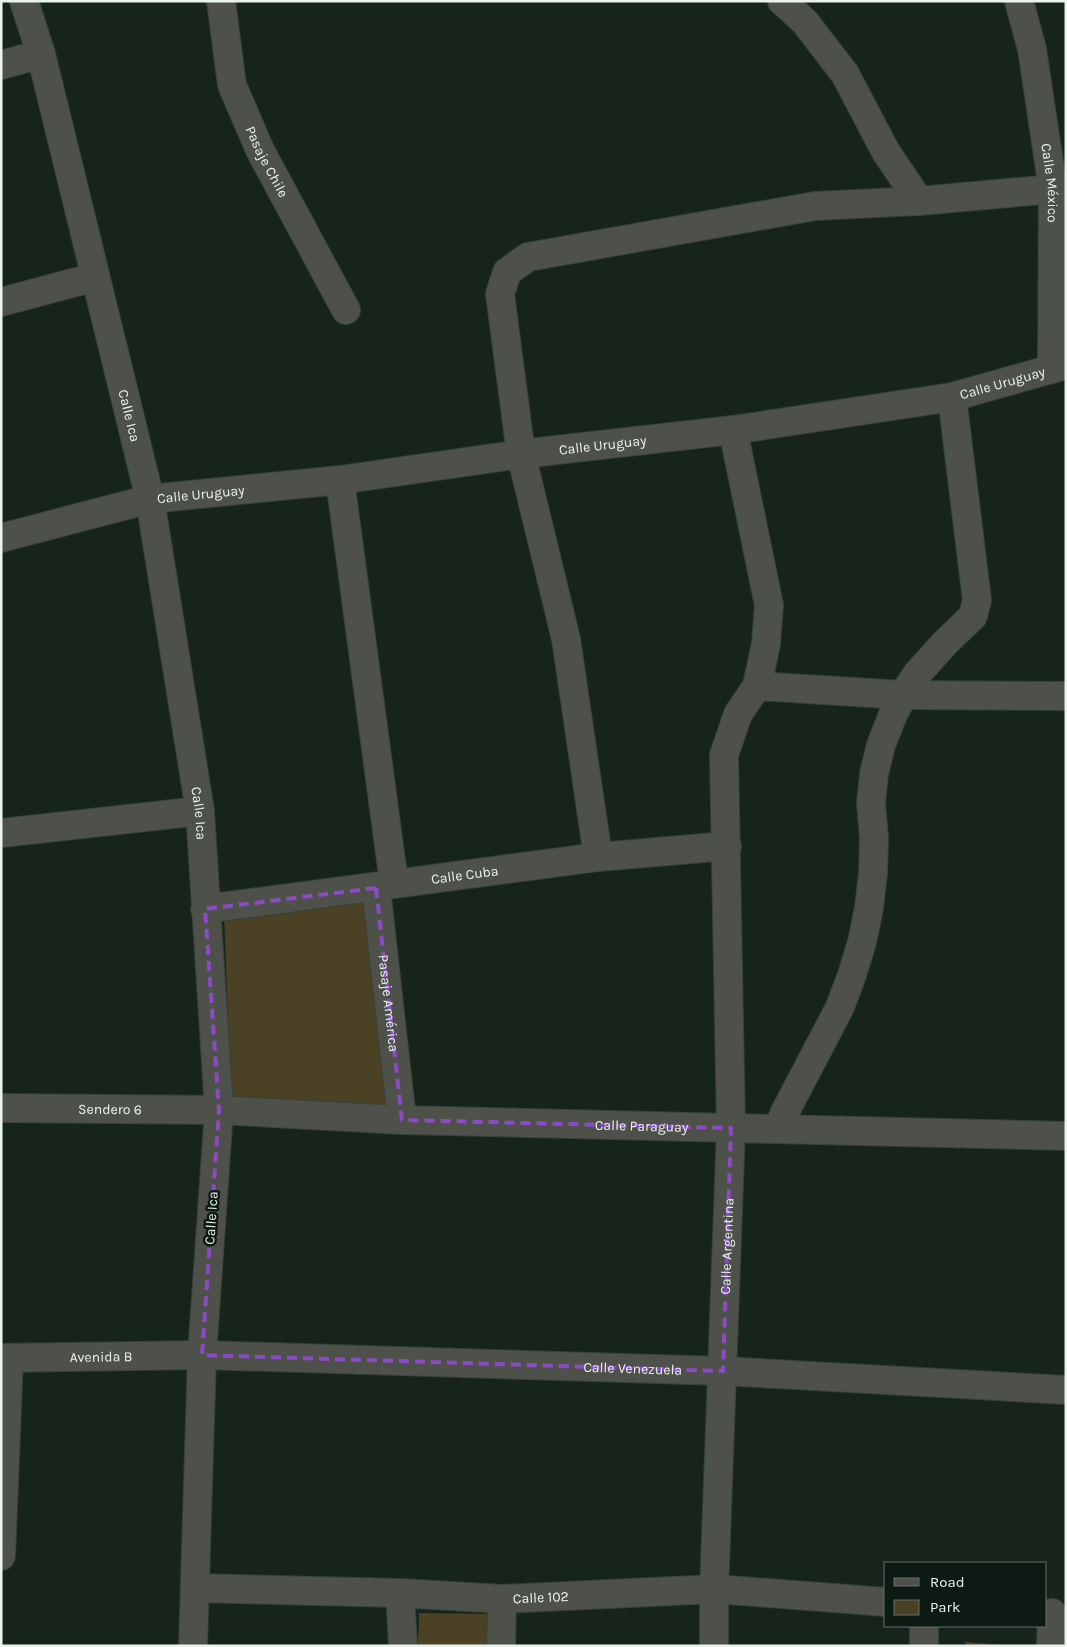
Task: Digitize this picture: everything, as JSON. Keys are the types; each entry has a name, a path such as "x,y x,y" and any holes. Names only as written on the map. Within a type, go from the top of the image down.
{"street":[{"name":"Calle Ica","path":"24,1 41,54 150,499 200,811 219,1110 202,1355 193,1646"},
{"name":"Pasaje Chile","path":"221,1 232,84 260,150 346,310"},
{"path":"782,1 805,22 845,74 886,152 919,201"},
{"name":"Calle México","path":"1019,1 1032,49 1053,189 1059,367"},
{"path":"1,65 41,54"},
{"path":"598,857 566,639 521,454 500,294 508,272 528,257 815,206 919,201 1053,189"},
{"path":"1,302 95,277"},
{"name":"Calle Uruguay","path":"1,538 150,499 340,480 521,454 733,430 952,397 1059,367"},
{"path":"778,1129 840,1007 862,942 869,908 873,873 874,838 871,803 874,774 881,745 903,695 917,674 973,616 977,600 952,397"},
{"path":"733,430 769,605 766,644 757,686 903,695 1066,692"},
{"name":"Pasaje América","path":"340,480 385,885 402,1120"},
{"name":"Calle Argentina","path":"714,1646 714,1589 731,1128 724,755 738,714 757,686"},
{"path":"1,833 200,811"},
{"name":"Calle Cuba","path":"205,910 598,857 727,846"},
{"name":"Sendero 6","path":"1,1108 219,1110"},
{"name":"Calle Paraguay","path":"219,1110 402,1120 1066,1136"},
{"name":"Avenida B","path":"5,1358 202,1355"},
{"name":"Calle Venezuela","path":"202,1355 722,1371 1066,1390"},
{"path":"1,1556 5,1358"},
{"name":"Calle 102","path":"196,1588 400,1593 502,1599 714,1589 884,1602"},
{"path":"400,1593 403,1646"},
{"path":"501,1646 502,1599"},
{"path":"1051,1646 1055,1613"},
{"path":"924,1627 924,1646"}],"highlighted area":[{"path":"376,888 402,1120 731,1128 723,1371 202,1355 219,1110 205,909"}],"green space":[{"path":"368,897 390,1107 231,1102 224,914"},
{"path":"419,1613 495,1614 494,1646 418,1646"},
{"path":"965,1642 1018,1646 965,1646"}]}
